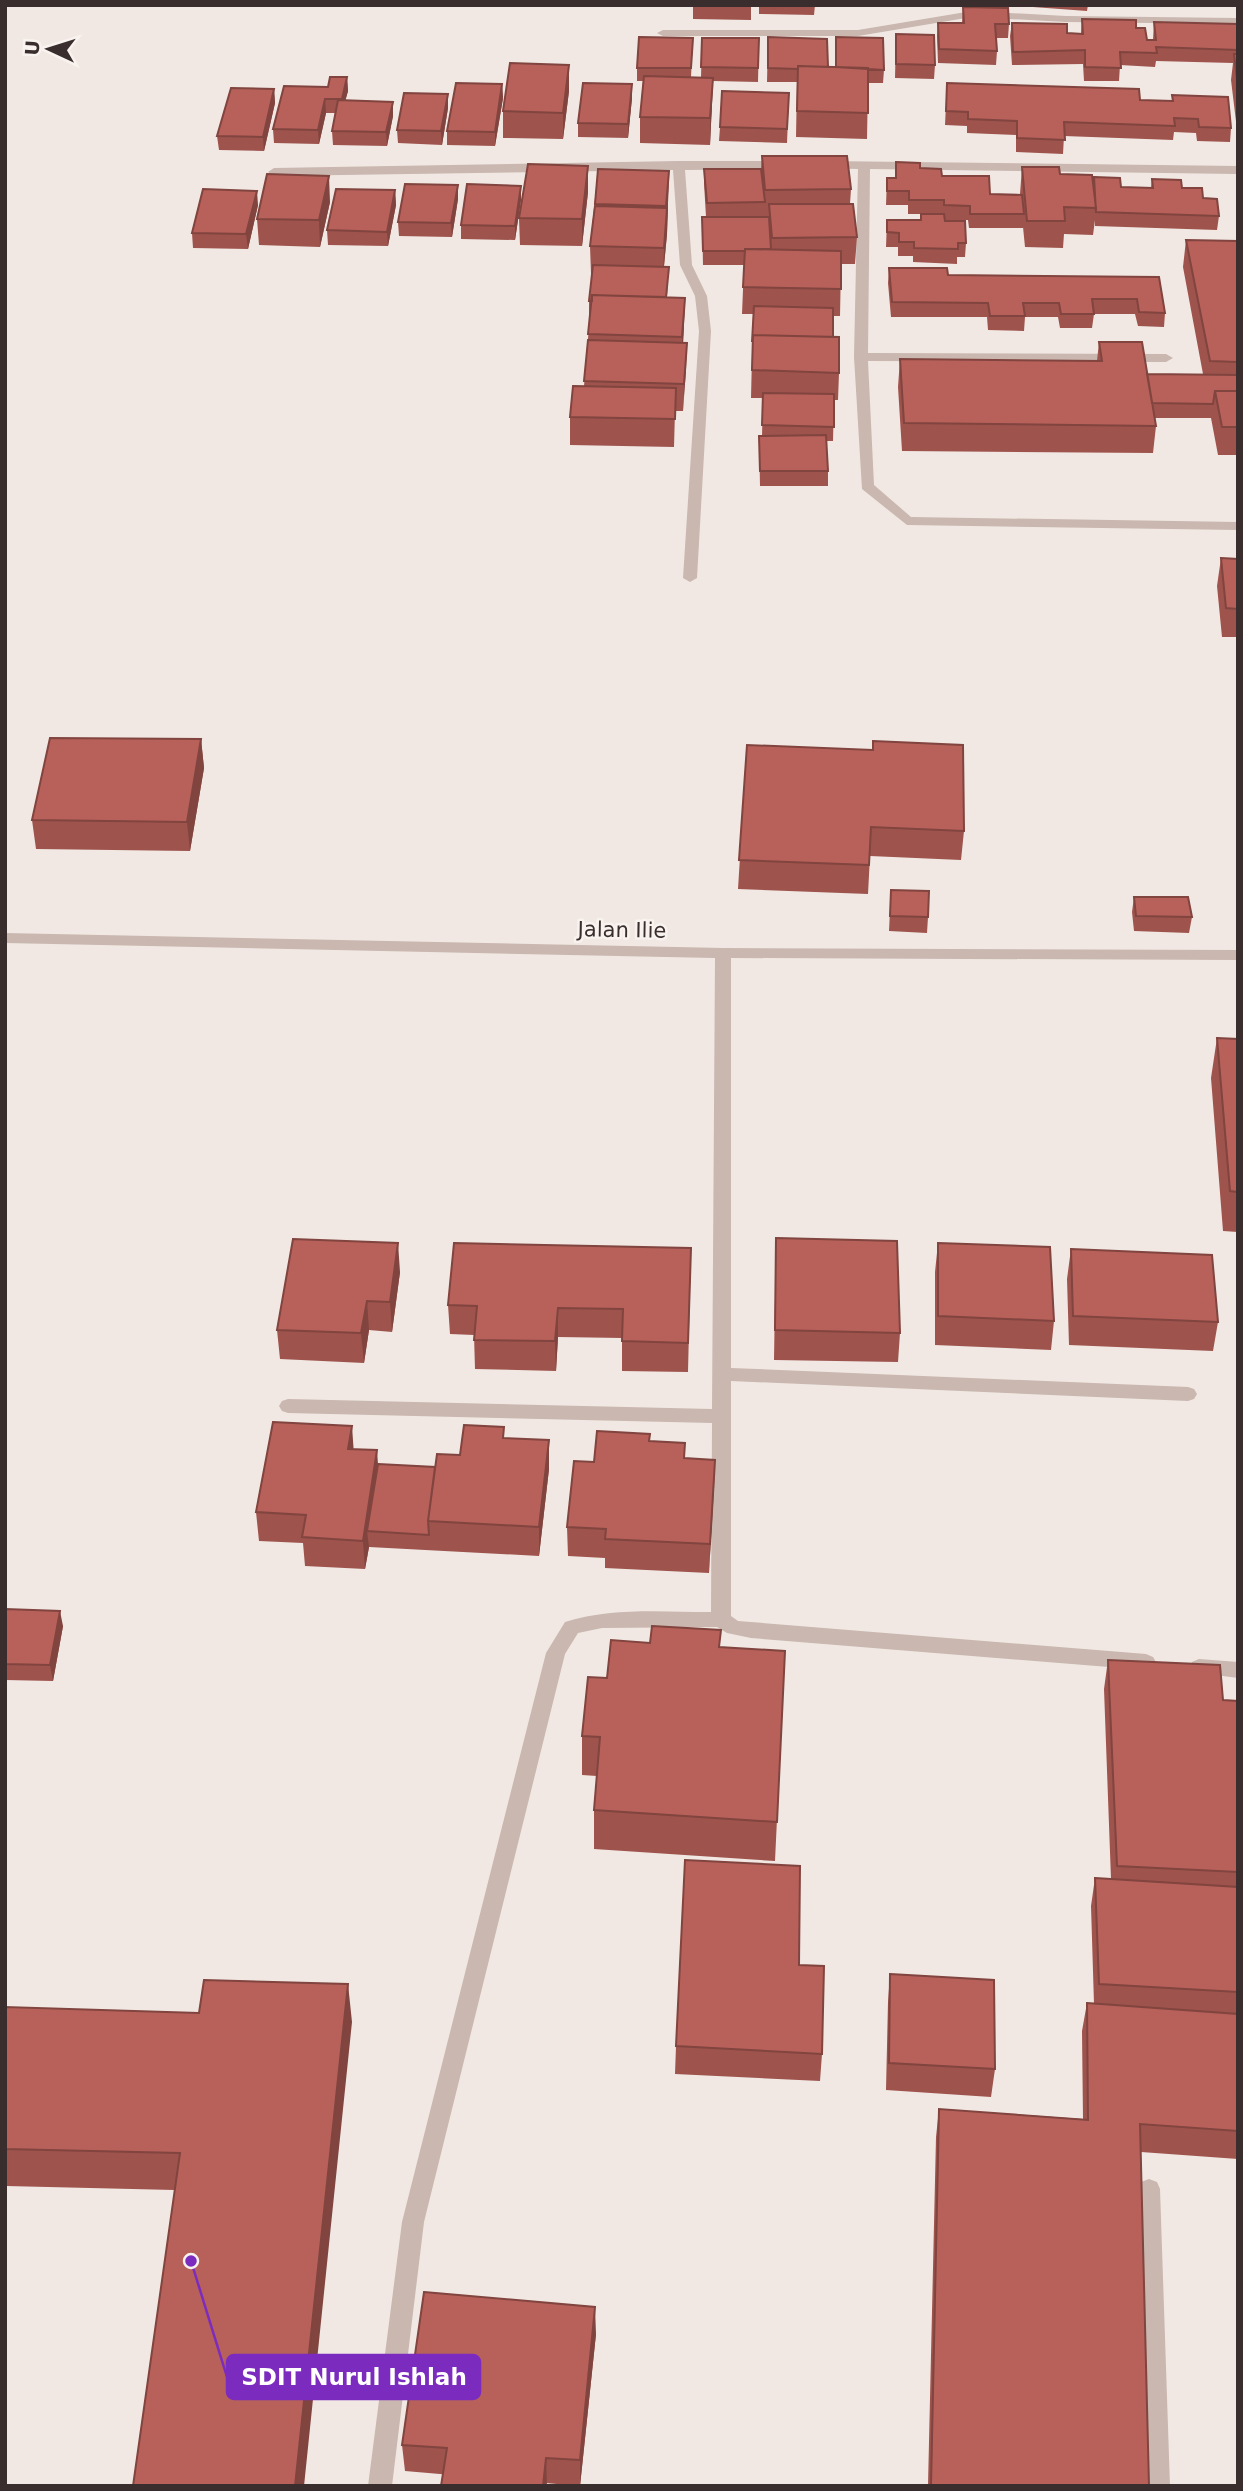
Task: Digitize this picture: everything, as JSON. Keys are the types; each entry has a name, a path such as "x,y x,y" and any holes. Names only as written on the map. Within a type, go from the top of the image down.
{"street":[{"path":"663,33 859,33 972,14 1066,19 1238,21"},
{"path":"679,165 686,265 701,296 705,331 690,578"},
{"path":"274,172 679,165 1238,170"},
{"path":"864,165 860,357 867,486 907,521 1238,526"},
{"path":"860,357 1166,358"},
{"name":"Jalan Ilie","path":"5,938 723,953 1238,955"},
{"path":"721,1619 724,1374 723,953"},
{"path":"724,1374 1188,1394"},
{"path":"288,1406 722,1416"},
{"path":"380,2486 413,2222 556,1653 572,1627 602,1620 721,1619 734,1628 751,1630 1238,1670"},
{"path":"1149,2189 1158,2486"}],"building":[{"path":"963,7 1008,8 1009,24 995,24 997,51 939,49 938,23 964,23"},
{"path":"1082,19 1136,20 1136,28 1145,28 1147,40 1156,40 1154,22 1238,24 1238,50 1156,47 1157,53 1120,52 1121,68 1085,67 1085,50 1013,52 1012,23 1067,24 1067,33 1083,34"},
{"path":"896,34 934,35 935,65 896,64"},
{"path":"639,37 693,38 691,68 637,68"},
{"path":"768,37 827,39 828,67 768,68"},
{"path":"836,37 883,38 884,70 836,67"},
{"path":"702,38 759,38 758,68 701,67"},
{"path":"1234,54 1238,54 1238,87"},
{"path":"510,63 569,65 563,113 503,111"},
{"path":"798,66 868,68 868,113 797,111"},
{"path":"644,76 713,78 710,118 640,117"},
{"path":"330,77 347,77 342,99 325,99 318,130 273,129 284,86 328,87"},
{"path":"456,83 502,84 495,132 447,131"},
{"path":"583,83 632,84 628,124 578,123"},
{"path":"947,83 1139,89 1140,100 1173,101 1172,95 1228,97 1231,128 1199,127 1198,119 1174,118 1175,126 1064,122 1065,140 1017,138 1017,121 968,119 968,112 946,111"},
{"path":"231,88 274,89 263,137 217,136"},
{"path":"722,91 789,93 787,129 720,127"},
{"path":"404,93 448,94 441,131 397,130"},
{"path":"338,100 393,102 386,132 332,131"},
{"path":"762,156 847,156 851,189 765,190"},
{"path":"896,162 920,163 920,168 941,169 942,176 989,176 990,194 1022,195 1024,214 970,214 970,206 944,205 944,200 909,200 909,191 887,191 887,178 896,178"},
{"path":"528,164 588,166 582,219 519,218"},
{"path":"1022,167 1059,167 1060,174 1092,175 1096,208 1064,207 1065,221 1027,221"},
{"path":"598,169 669,171 666,206 595,204"},
{"path":"704,169 761,169 765,202 707,203"},
{"path":"267,174 329,176 319,220 257,219"},
{"path":"1094,177 1120,178 1121,187 1153,188 1152,179 1181,180 1182,188 1202,188 1203,198 1217,199 1219,216 1096,212"},
{"path":"405,184 458,185 451,223 398,222"},
{"path":"467,184 521,186 515,226 461,225"},
{"path":"203,189 257,191 246,234 192,233"},
{"path":"336,189 395,190 387,232 327,230"},
{"path":"769,204 853,204 857,237 772,238"},
{"path":"595,206 667,208 664,248 590,246"},
{"path":"921,214 944,214 945,221 965,221 966,243 958,243 958,249 914,248 914,242 899,242 899,233 887,232 887,220 921,220"},
{"path":"702,217 769,217 771,249 703,251"},
{"path":"1186,240 1238,241 1238,362 1210,361"},
{"path":"745,249 841,251 841,289 743,287"},
{"path":"593,265 669,267 666,297 592,295 592,301 589,301"},
{"path":"889,268 947,268 948,275 1159,277 1165,313 1139,312 1137,299 1092,299 1094,314 1061,314 1059,303 1023,303 1025,316 990,316 988,303 892,302"},
{"path":"592,295 685,298 682,337 588,334"},
{"path":"754,306 833,308 833,337 753,335 752,342"},
{"path":"753,335 839,337 839,373 752,370"},
{"path":"588,340 687,343 684,384 584,381"},
{"path":"1099,342 1142,342 1156,426 904,423 900,359 1102,361"},
{"path":"1147,374 1238,375 1238,391 1215,391 1213,404 1152,403"},
{"path":"573,386 676,388 675,419 570,417"},
{"path":"1215,391 1238,391 1238,427 1222,427"},
{"path":"763,393 834,394 834,427 762,425"},
{"path":"826,435 828,471 760,471 759,436"},
{"path":"1221,558 1238,559 1238,609 1226,608"},
{"path":"50,738 201,739 187,822 32,820"},
{"path":"873,741 963,745 964,831 871,827 869,865 739,860 747,745 873,750"},
{"path":"891,890 929,891 928,917 890,916"},
{"path":"1134,897 1188,897 1192,917 1136,916"},
{"path":"1217,1038 1238,1039 1238,1192 1230,1191"},
{"path":"776,1238 897,1241 900,1333 775,1330"},
{"path":"293,1239 398,1243 390,1302 367,1301 361,1333 277,1330"},
{"path":"454,1243 691,1248 688,1343 622,1341 623,1309 558,1308 555,1341 474,1340 477,1306 448,1305"},
{"path":"938,1243 1050,1247 1054,1321 938,1316"},
{"path":"1071,1249 1212,1255 1218,1322 1073,1316"},
{"path":"273,1422 352,1426 348,1449 377,1450 363,1541 302,1537 306,1515 256,1512"},
{"path":"464,1425 504,1427 503,1438 549,1440 539,1527 428,1521 437,1454 460,1455"},
{"path":"597,1431 650,1434 649,1441 685,1443 684,1458 715,1460 710,1544 605,1539 606,1529 567,1527 574,1461 594,1462"},
{"path":"378,1464 435,1467 428,1521 429,1535 367,1531"},
{"path":"5,1609 60,1611 50,1665 5,1664"},
{"path":"652,1626 721,1630 719,1647 785,1651 777,1822 594,1810 600,1737 582,1736 588,1677 607,1678 611,1640 650,1643"},
{"path":"1108,1660 1220,1665 1223,1700 1238,1701 1238,1872 1117,1866"},
{"path":"685,1860 800,1866 799,1965 824,1966 822,2054 676,2046"},
{"path":"1095,1878 1238,1887 1238,1992 1099,1984"},
{"path":"890,1974 994,1980 995,2069 889,2063"},
{"path":"204,1980 348,1984 295,2486 133,2486 180,2153 5,2149 5,2007 199,2013"},
{"path":"1087,2003 1238,2014 1238,2131 1140,2124 1149,2486 931,2486 939,2109 1088,2120"},
{"path":"424,2292 595,2307 580,2460 546,2458 543,2486 441,2486 447,2448 402,2445"}],"place":[{"name":"SDIT Nurul Ishlah","path":"191,2261"}]}
